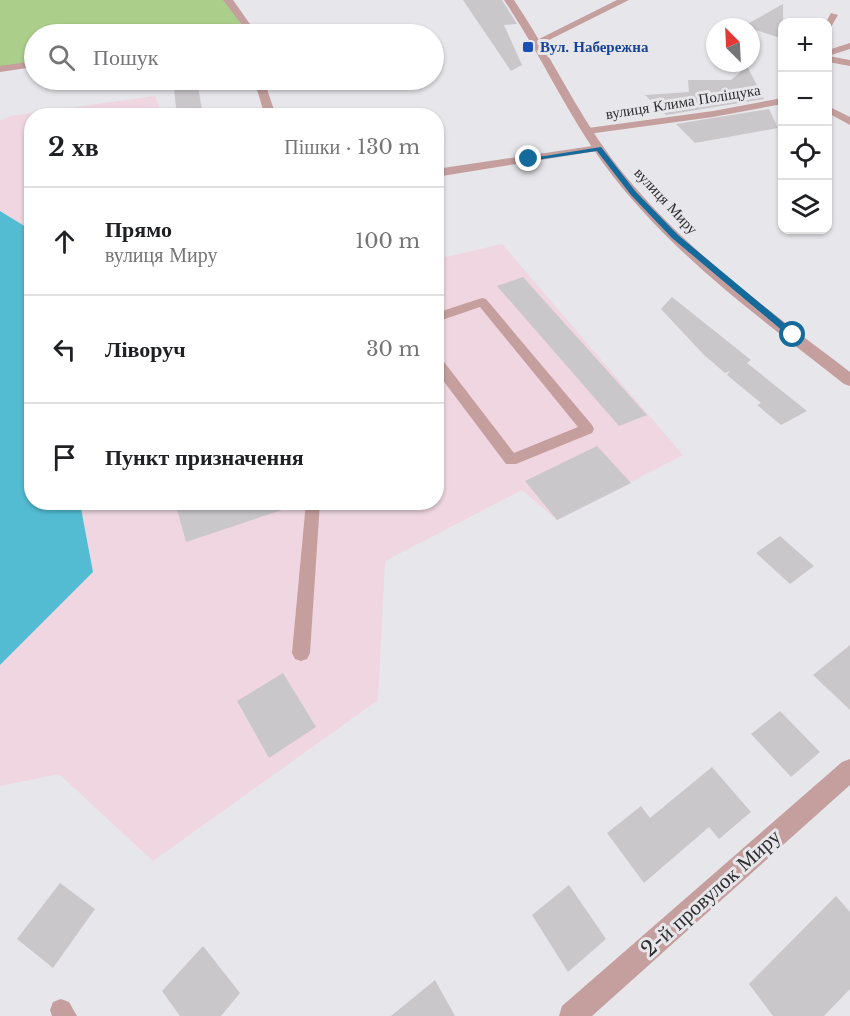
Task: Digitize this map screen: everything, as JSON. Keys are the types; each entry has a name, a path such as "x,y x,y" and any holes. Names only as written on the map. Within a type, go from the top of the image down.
{"street":[{"path":"228,0 246,24"},
{"name":"вулиця Миру","path":"509,0 538,42 588,131 634,194 690,250 850,380"},
{"path":"538,42 624,0"},
{"path":"832,52 850,46"},
{"path":"832,60 850,63"},
{"path":"0,69 24,65"},
{"path":"262,90 268,108"},
{"name":"вулиця Клима Поліщука","path":"588,131 722,113 778,101"},
{"path":"832,111 850,122"},
{"path":"444,171 599,148"},
{"name":"2-й провулок Миру","path":"572,1016 850,770"}],"lane":[{"path":"444,315 482,302 587,429 511,460 444,372"},
{"path":"301,653 312,510"}],"shaded area":[{"path":"155,96 160,108 68,108"},
{"path":"24,114 24,226 0,211 0,121 10,116"},
{"path":"502,244 683,455 557,520 522,490 385,561 378,700 153,861 59,774 0,786 0,665 93,572 81,510 444,510 444,257"}],"green space":[{"path":"0,0 228,0 247,24 24,24 24,65 0,69"}],"water":[{"path":"0,211 24,226 24,510 81,510 93,572 0,665"}],"building":[{"path":"463,0 502,0 517,24 504,25 522,65 511,71"},
{"path":"783,4 783,18 778,18 778,37 760,31 760,18 758,18"},
{"path":"740,72 750,72 764,99 666,115 645,95 689,92 688,80 731,80"},
{"path":"174,90 199,90 202,108 176,108"},
{"path":"769,109 778,128 695,143 676,124"},
{"path":"523,277 647,415 619,426 497,286"},
{"path":"672,297 751,360 747,363 807,411 781,425 757,405 761,403 727,375 730,371 725,373 704,355 661,309"},
{"path":"597,446 631,483 557,520 525,481"},
{"path":"177,510 282,510 186,542"},
{"path":"780,536 814,566 790,584 756,553"},
{"path":"850,645 850,710 813,675"},
{"path":"283,673 316,727 269,758 237,701"},
{"path":"780,711 820,752 791,777 751,734"},
{"path":"712,767 751,812 719,839 709,827 644,883 607,833 641,806 650,818"},
{"path":"60,883 95,909 53,968 17,939"},
{"path":"569,885 606,939 568,972 532,915"},
{"path":"836,896 850,912 850,989 824,1016 773,1016 749,984"},
{"path":"203,946 240,993 221,1016 180,1016 162,991"},
{"path":"435,980 455,1016 391,1016"}],"place":[{"name":"Вул. Набережна","path":"528,47"}],"route":[{"path":"529,159 599,148 610,165 660,222 690,250 793,335"}]}
